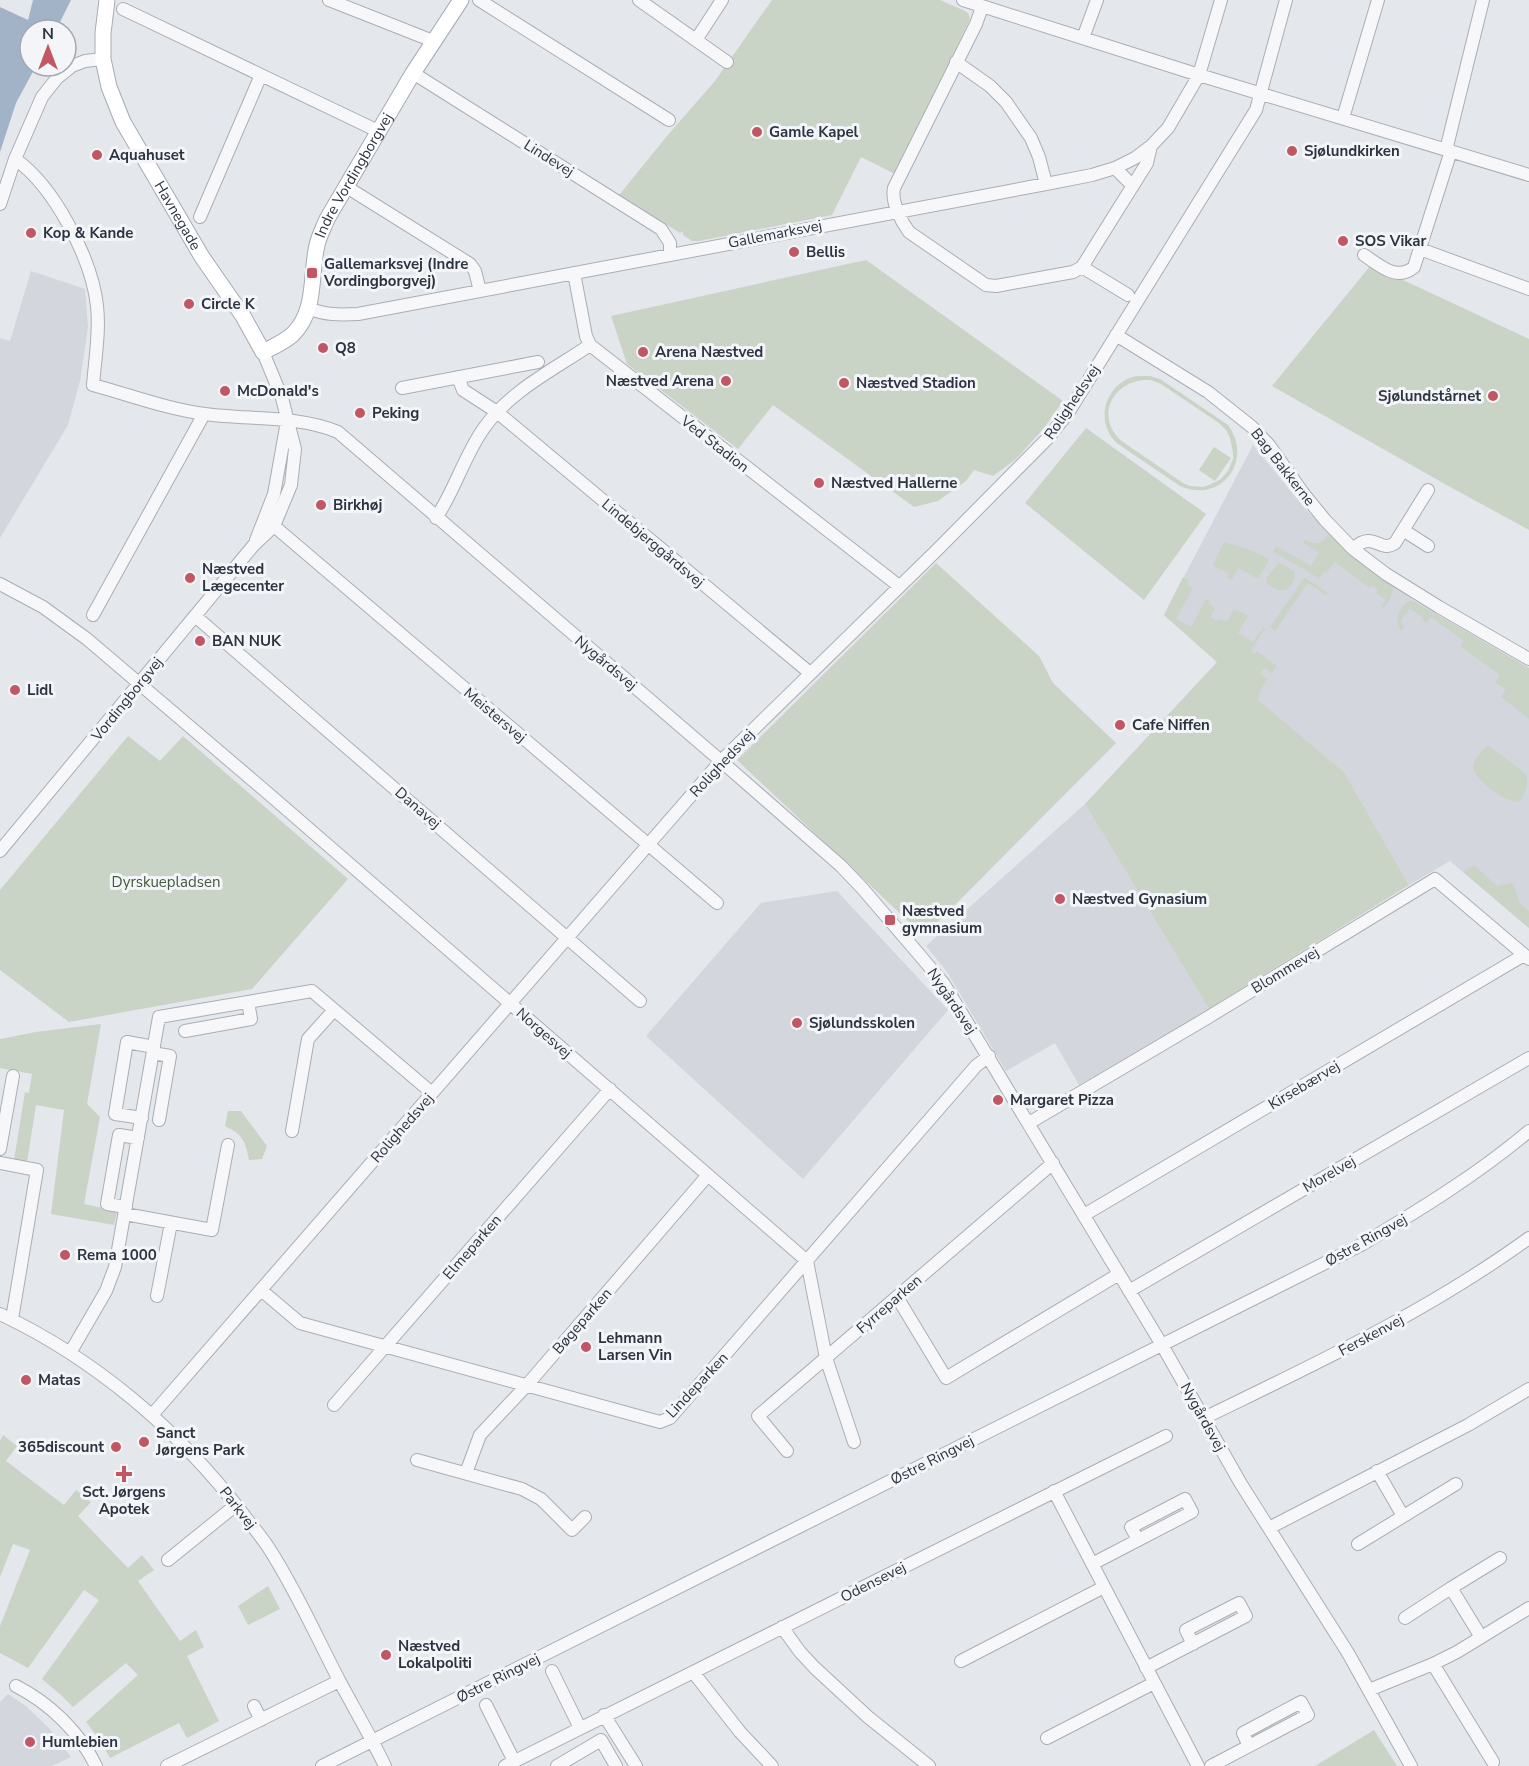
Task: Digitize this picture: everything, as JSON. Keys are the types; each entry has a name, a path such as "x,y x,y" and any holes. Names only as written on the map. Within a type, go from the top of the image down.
{"main road":[{"name":"Havnegade","path":"106,0 102,33 103,58 109,87 123,122 202,257 243,316 263,352"},
{"name":"Indre Vordingborgvej","path":"263,352 292,334 301,324 311,296 317,244 327,219 413,73 461,0"}],"street":[{"path":"329,0 433,41"},
{"path":"478,0 669,120"},
{"path":"639,0 728,62"},
{"path":"696,40 722,0"},
{"path":"963,0 1199,75 1529,175"},
{"path":"1083,38 1097,0"},
{"name":"Gallemarksvej","path":"308,308 319,313 358,314 1046,184 1115,168 1135,158 1151,146 1168,128 1199,75 1221,0"},
{"name":"Rolighedsvej","path":"152,1415 721,761 1047,439 1068,413 1256,110 1286,0"},
{"path":"1342,118 1378,0"},
{"path":"1364,255 1385,269 1401,274 1414,267 1448,150 1484,0"},
{"path":"982,7 976,24 894,188 893,195 898,211 909,232 986,285 996,286 1074,272 1082,267 1133,186 1147,163 1151,146"},
{"path":"123,9 378,131"},
{"path":"0,204 15,159 42,97 57,78 72,66 103,58"},
{"path":"956,62 990,86 1006,102 1031,138 1046,184"},
{"name":"Lindevej","path":"413,73 661,229 670,243 670,254"},
{"path":"200,217 261,75"},
{"name":"Nygårdsvej","path":"15,159 30,169 52,197 91,276 97,306 98,333 93,385 204,414 287,421 324,426 338,432 721,761 841,866 862,888 944,984 1162,1345 1240,1484 1307,1587 1369,1690 1411,1766"},
{"path":"1115,168 1133,186"},
{"path":"345,186 470,264 475,271 480,291"},
{"path":"1420,249 1529,289"},
{"path":"1082,267 1128,295"},
{"path":"436,518 447,502 475,442 496,412 518,393 590,345 586,336 574,273"},
{"name":"Bag Bakkerne","path":"1116,335 1208,392 1252,427 1269,445 1325,520 1353,549 1386,574 1529,659"},
{"name":"Ved Stadion","path":"590,345 899,586"},
{"name":"Vordingborgvej","path":"0,851 253,546 274,526 291,485 295,449 282,398 263,352"},
{"path":"402,388 538,362"},
{"name":"Lindebjerggårdsvej","path":"458,377 463,390 496,412 810,673"},
{"path":"93,615 204,414"},
{"name":"Vordingborgvej","path":"253,546 274,494 287,421"},
{"path":"1353,549 1366,540 1387,546 1395,543 1428,490"},
{"name":"Meistersvej","path":"274,526 717,903"},
{"path":"1403,530 1428,546"},
{"name":"Norgesvej","path":"0,584 43,606 139,682 807,1261"},
{"name":"Danavej","path":"195,616 640,1001"},
{"name":"Blommevej","path":"1029,1123 1435,879 1527,957"},
{"name":"Kirsebærvej","path":"1084,1215 1527,957"},
{"path":"70,1353 106,1291 115,1267 159,1017 312,991 432,1093"},
{"path":"185,1031 251,1019 248,1002"},
{"path":"292,1131 308,1039 334,1010"},
{"path":"141,1118 115,1113 127,1042 170,1056 159,1120"},
{"name":"Lindeparken","path":"261,1290 300,1323 660,1422 670,1418 976,1066 988,1056"},
{"name":"Morelvej","path":"1130,1291 1529,1058"},
{"path":"0,1149 13,1076"},
{"name":"Elmeparken","path":"334,1405 610,1089"},
{"name":"Østre Ringvej","path":"322,1766 1361,1245 1449,1192 1529,1131"},
{"path":"138,1138 119,1135 107,1204 171,1223 212,1230 228,1145"},
{"name":"Parkvej","path":"0,1163 37,1170 6,1316 70,1353 114,1384 152,1415 224,1489 269,1548 302,1605 339,1681 385,1766"},
{"name":"Fyrreparken","path":"787,1451 758,1416 1053,1163"},
{"name":"Bøgeparken","path":"466,1473 480,1435 708,1175"},
{"path":"157,1296 171,1223"},
{"name":"Ferskenvej","path":"1204,1418 1364,1340 1427,1305 1529,1238"},
{"path":"807,1261 826,1358 854,1442"},
{"path":"897,1297 946,1378 1119,1274"},
{"path":"1269,1527 1468,1425 1529,1389"},
{"name":"Odensevej","path":"486,1705 509,1764 1166,1436"},
{"path":"417,1460 522,1489 541,1500 572,1530 585,1517"},
{"path":"1377,1471 1403,1516"},
{"path":"1358,1544 1455,1484"},
{"path":"1054,1491 1198,1766"},
{"path":"168,1560 236,1505"},
{"path":"1092,1564 1138,1540"},
{"path":"1405,1618 1500,1558"},
{"path":"961,1661 1104,1587"},
{"path":"1451,1588 1481,1637"},
{"path":"1369,1690 1457,1652 1525,1610 1529,1624"},
{"path":"782,1627 815,1668 868,1717 929,1766"},
{"path":"1146,1668 1193,1644"},
{"path":"1433,1664 1493,1762"},
{"path":"552,1671 580,1728"},
{"path":"693,1672 740,1732 772,1766"},
{"path":"167,1766 339,1681"},
{"path":"1047,1738 1154,1683"},
{"path":"16,1686 36,1696 59,1715 81,1742 96,1766"},
{"path":"1211,1766 1308,1715 1301,1702 1243,1733 1249,1746"},
{"path":"254,1706 261,1720"},
{"path":"604,1715 630,1764"},
{"path":"557,1766 601,1740 616,1766"}],"shaded area":[{"path":"31,271 85,289 88,327 80,381 68,425 0,538 0,338 10,341"},
{"path":"1253,445 1307,511 1354,558 1416,602 1529,668 1529,928 1450,861 1409,885 1344,772 1257,700 1164,615"},
{"name":"Næstved Gynasium","path":"1085,804 1209,1009 1079,1085 1055,1043 1006,1071 947,972 926,946"},
{"name":"Sjølundsskolen","path":"837,891 948,1010 803,1179 646,1036 761,903"},
{"name":"Humlebien","path":"8,1694 27,1707 49,1728 71,1757 52,1766 0,1766 0,1702"}],"green space":[{"path":"772,0 940,0 965,11 970,19 895,174 861,157 832,215 692,241 683,235 683,231 680,233 619,195 715,81"},
{"name":"Næstved Stadion","path":"866,260 1063,401 1044,428 1016,459 993,476 974,470 966,481 938,501 914,507 773,405 738,449 627,364 611,316"},
{"path":"1371,265 1529,339 1529,530 1272,386"},
{"path":"1137,376 1160,379 1228,425 1235,439 1237,452 1235,465 1229,476 1220,484 1208,489 1195,490 1180,486 1118,444 1110,435 1106,425 1106,404 1117,386","holes":["1151,380 1161,384 1219,423 1227,431 1233,459 1228,471 1221,479 1203,487 1183,483 1123,442 1114,433 1108,414 1115,395 1132,383"]},
{"path":"1086,428 1206,514 1144,600 1025,503"},
{"path":"1214,447 1231,458 1215,481 1199,470"},
{"path":"1330,534 1354,558 1394,586 1390,600 1383,608 1381,606 1386,600 1376,593 1378,590 1372,585 1370,588 1335,562 1319,579 1273,552 1276,546 1311,566 1319,552 1303,543 1305,540 1320,543"},
{"path":"1224,542 1268,558 1258,579 1238,568 1232,580 1227,577 1229,574 1213,565"},
{"path":"936,563 1039,656 1053,683 1116,743 924,936 737,760"},
{"path":"1278,563 1295,572 1292,584 1281,591 1266,582"},
{"path":"1183,577 1189,581 1187,585 1193,588 1176,619 1191,627 1206,599 1210,601 1208,604 1215,608 1210,617 1217,621 1218,619 1227,621 1234,609 1248,616 1238,633 1253,642 1263,627 1265,628 1251,651 1255,654 1257,651 1277,666 1272,673 1264,668 1260,674 1267,679 1258,700 1344,772 1409,885 1209,1009 1085,804 1217,662 1164,615"},
{"path":"1304,578 1328,593 1326,595 1308,583 1275,631 1270,627"},
{"path":"1410,601 1529,668 1529,719 1501,697 1506,690 1495,682 1500,675 1460,646 1464,641 1431,617 1426,623 1410,608 1400,622 1405,626 1401,631 1398,614"},
{"name":"Dyrskuepladsen","path":"128,736 160,761 183,736 348,879 252,989 69,1022 0,970 0,890"},
{"path":"1489,746 1526,774 1526,789 1519,802 1499,795 1480,779 1473,768 1482,750"},
{"path":"1474,865 1497,886 1513,883 1520,903 1529,911 1529,928 1463,872"},
{"path":"101,1024 87,1104 100,1117 84,1204 117,1211 114,1225 51,1214 64,1110 36,1105 27,1162 14,1160 25,1092 29,1093 32,1074 0,1068 0,1039"},
{"path":"228,1111 241,1111 267,1146 262,1159 249,1160 242,1139 236,1132 225,1126"},
{"path":"3,1435 17,1446 6,1461 64,1505 76,1490 91,1502 78,1516 128,1568 142,1555 154,1570 138,1581 180,1641 196,1630 204,1647 187,1656 219,1721 187,1738 179,1723 110,1758 86,1722 138,1675 126,1663 73,1707 42,1679 99,1600 84,1590 28,1668 0,1653 0,1626 30,1550 13,1544 0,1577 0,1441"},
{"path":"268,1586 280,1609 248,1625 238,1606"},
{"path":"1374,1730 1397,1766 1315,1766"}],"water":[{"path":"33,0 71,0 62,18 28,18"},
{"path":"0,7 24,18 18,18 18,78 30,78 16,103 0,152"}],"place":[{"name":"Gamle Kapel","path":"757,132"},
{"name":"Sjølundkirken","path":"1292,151"},
{"name":"Aquahuset","path":"97,155"},
{"name":"Kop & Kande","path":"31,233"},
{"name":"SOS Vikar","path":"1343,241"},
{"name":"Bellis","path":"794,252"},
{"name":"Gallemarksvej (Indre Vordingborgvej)","path":"312,273"},
{"name":"Circle K","path":"189,304"},
{"name":"Q8","path":"323,348"},
{"name":"Arena Næstved","path":"643,352"},
{"name":"Næstved Arena","path":"726,381"},
{"name":"Næstved Stadion","path":"844,383"},
{"name":"McDonald's","path":"225,391"},
{"name":"Sjølundstårnet","path":"1493,396"},
{"name":"Peking","path":"360,413"},
{"name":"Næstved Hallerne","path":"819,483"},
{"name":"Birkhøj","path":"321,505"},
{"name":"Næstved Lægecenter","path":"190,578"},
{"name":"BAN NUK","path":"200,641"},
{"name":"Lidl","path":"15,690"},
{"name":"Cafe Niffen","path":"1120,725"},
{"name":"Næstved Gynasium","path":"1060,899"},
{"name":"Næstved gymnasium","path":"890,920"},
{"name":"Sjølundsskolen","path":"797,1023"},
{"name":"Margaret Pizza","path":"998,1100"},
{"name":"Rema 1000","path":"65,1255"},
{"name":"Lehmann Larsen Vin","path":"586,1347"},
{"name":"Matas","path":"26,1380"},
{"name":"Sanct Jørgens Park","path":"144,1442"},
{"name":"365discount","path":"116,1447"},
{"name":"Sct. Jørgens Apotek","path":"124,1474"},
{"name":"Næstved Lokalpoliti","path":"386,1655"},
{"name":"Humlebien","path":"30,1742"}]}
